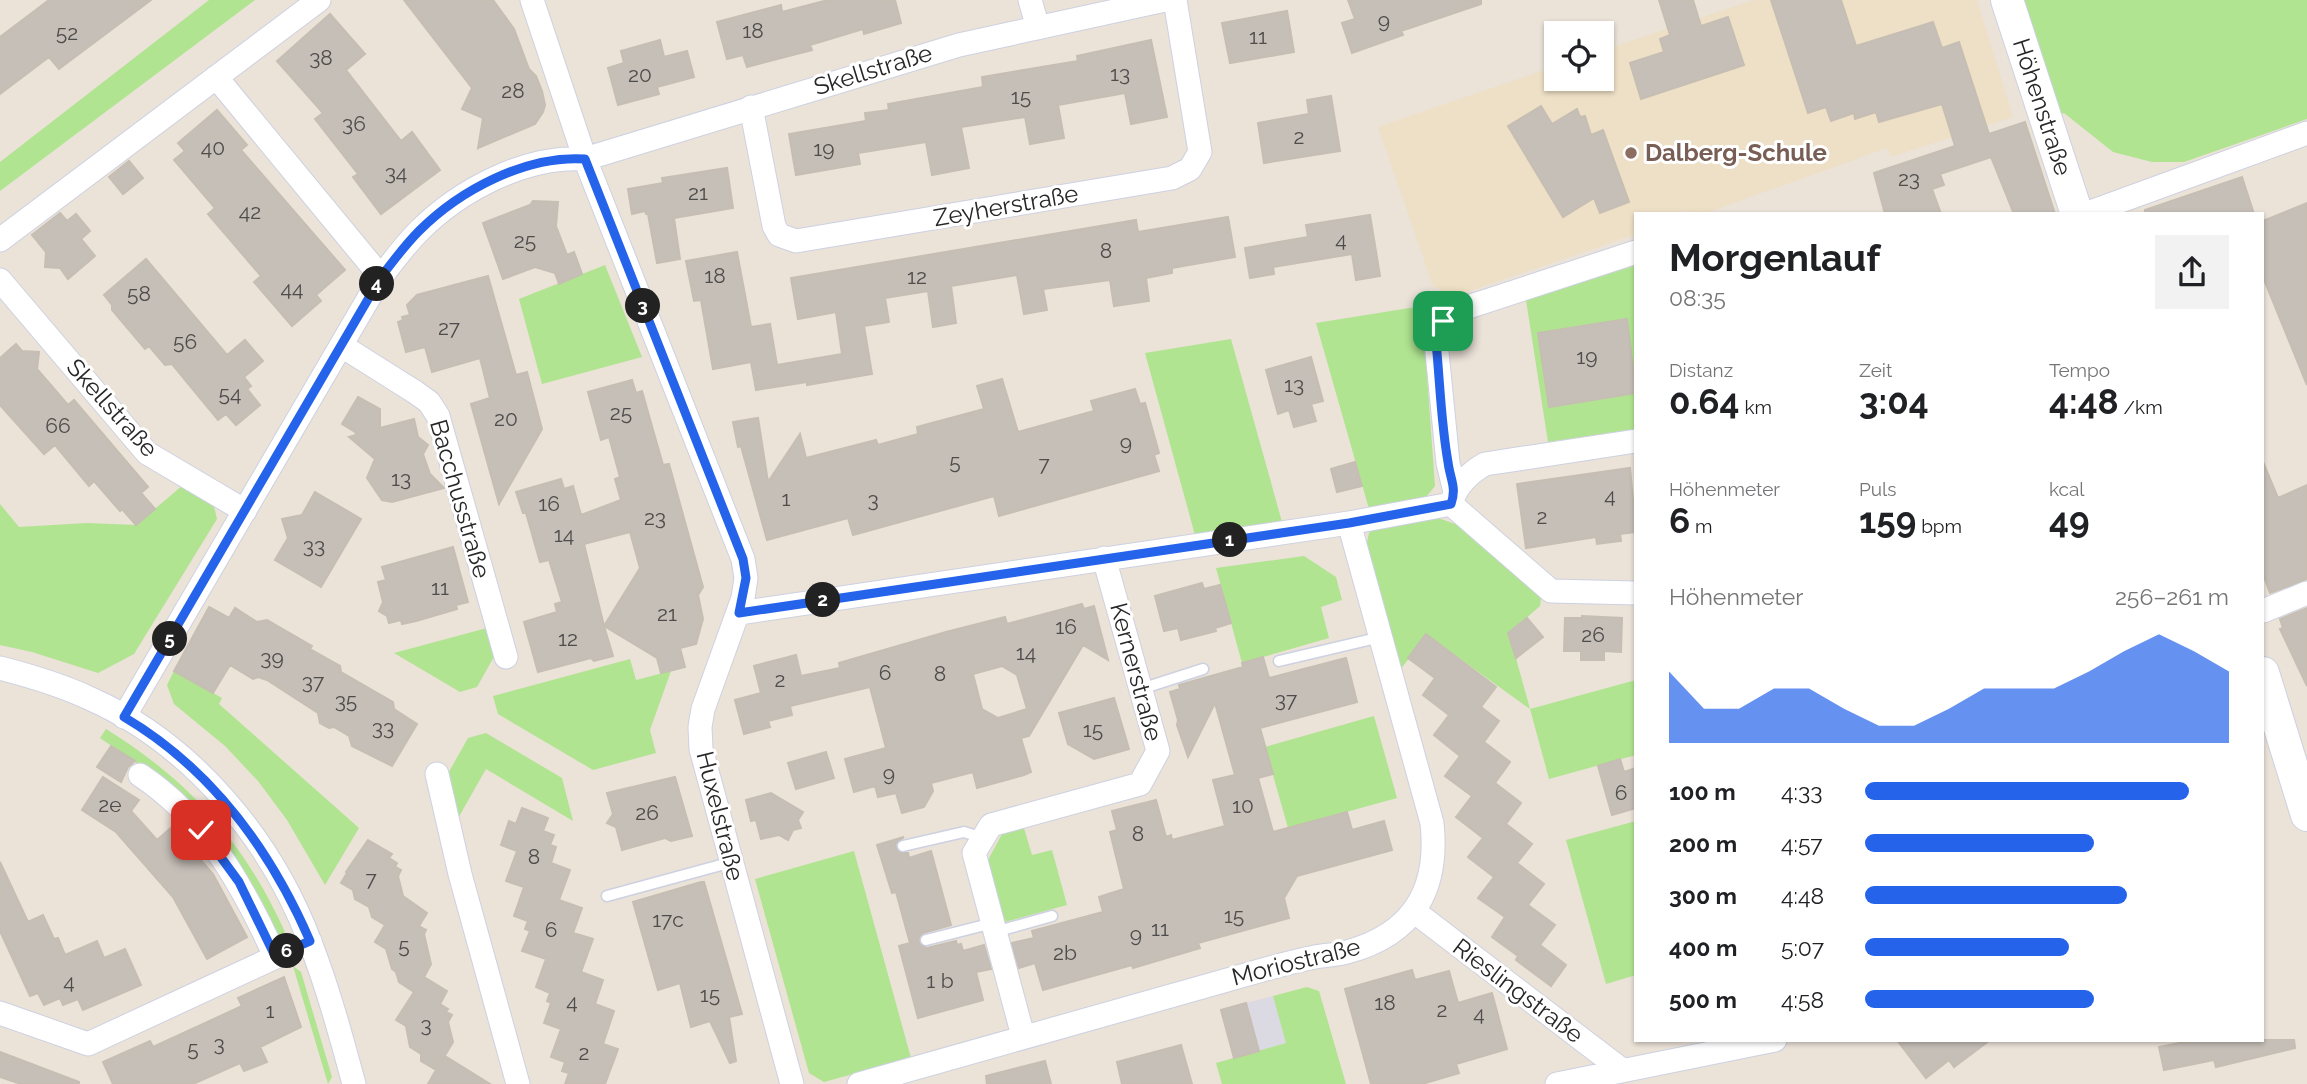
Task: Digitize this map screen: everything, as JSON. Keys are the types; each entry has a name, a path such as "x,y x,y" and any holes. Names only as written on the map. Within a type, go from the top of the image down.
{"main road":[{"name":"Höhenstraße","path":"2007,0 2076,212"},
{"path":"2264,676 2307,815"}],"street":[{"path":"0,240 318,0"},
{"path":"532,0 585,159"},
{"path":"1030,0 1038,28"},
{"name":"Skellstraße","path":"124,717 381,277 420,230 460,198 529,165 556,159 585,159 959,44 1165,0"},
{"name":"Zeyherstraße","path":"751,107 774,226 779,234 796,241 1172,178 1190,169 1200,152 1175,0"},
{"path":"216,77 381,277"},
{"path":"2090,212 2307,133"},
{"name":"Huxelstraße","path":"585,159 743,559 746,578 739,613 703,709 701,749 792,1084"},
{"path":"1634,253 1458,310 1443,321 1436,342 1453,498 1551,591 1634,593"},
{"name":"Skellstraße","path":"0,279 147,453 245,511"},
{"name":"Bacchusstraße","path":"342,346 429,402 438,416 506,657"},
{"path":"739,613 1349,523 1453,498 1470,475 1485,464 1634,440"},
{"name":"Moriostraße","path":"859,1084 1252,973 1316,956 1360,948 1393,932 1415,912 1432,873 1432,823 1349,523"},
{"name":"Kernerstraße","path":"982,838 990,825 1140,784 1158,751 1104,558"},
{"path":"2264,611 2307,593"},
{"path":"0,668 92,699 124,717 181,756 230,807 273,867 310,941 331,1001 354,1084"},
{"path":"437,774 460,874 518,1084"},
{"path":"141,775 178,806 221,855 255,910 275,956"},
{"path":"982,838 974,853 1023,1036"},
{"name":"Rieslingstraße","path":"1415,912 1622,1070"},
{"path":"0,1013 88,1044 310,941"},
{"name":"Rieslingstraße","path":"1557,1084 1722,1045 1754,1042"}],"lane":[{"path":"1279,661 1381,637"},
{"path":"1141,689 1203,669"},
{"path":"902,846 964,832 982,838"},
{"path":"607,896 732,862"},
{"path":"926,940 1052,916"}],"shaded area":[{"name":"Dalberg-Schule","path":"1754,0 1977,0 2013,117 1891,157 1887,148 1709,212 1634,212 1634,235 1453,297 1433,286 1378,127 1544,70 1544,91 1614,91 1614,47"},
{"path":"1273,996 1287,1043 1259,1051 1246,1003"}],"green space":[{"path":"209,0 255,0 0,191 0,162"},
{"path":"2022,0 2307,0 2307,119 2184,162 2152,162 2113,152 2064,113 2061,114"},
{"path":"605,265 642,357 542,384 519,299"},
{"path":"1634,266 1634,429 1548,442 1526,300"},
{"path":"1422,306 1435,486 1423,501 1369,509 1316,323"},
{"path":"1231,339 1282,522 1195,535 1145,353"},
{"path":"183,485 213,502 217,519 134,654 98,673 0,645 0,504 19,527 87,523 136,525"},
{"path":"1438,518 1458,525 1541,598 1540,606 1509,633 1530,709 1427,635 1400,670 1366,547 1369,533 1374,528"},
{"path":"1304,556 1336,577 1342,600 1321,607 1329,638 1242,663 1216,568"},
{"path":"487,628 495,655 477,687 460,692 394,653"},
{"path":"630,659 636,680 671,671 650,730 656,753 593,770 498,714 493,696"},
{"path":"174,671 222,698 219,704 359,828 325,885 287,820 258,781 225,746 174,704 167,685"},
{"path":"1634,681 1634,756 1549,779 1530,709"},
{"path":"1374,716 1397,798 1288,828 1265,747"},
{"path":"106,729 164,770 212,816 252,870 285,932 275,937 157,777 100,738"},
{"path":"486,733 562,778 573,821 486,769 457,820 445,779 468,738"},
{"path":"1634,822 1634,976 1606,984 1566,840"},
{"path":"1024,828 1032,855 1052,850 1067,905 1005,922 988,860 1002,834"},
{"path":"854,851 911,1058 824,1082 809,1073 755,879"},
{"path":"293,966 301,972 332,1077 328,1084"},
{"path":"1307,987 1319,991 1346,1084 1222,1084 1216,1063 1286,1043 1273,996"}],"building":[{"path":"49,0 151,0 59,69 49,57 0,94 0,37"},
{"path":"404,0 493,0 514,29 529,69 536,76 542,91 545,105 535,124 478,148 483,118 462,109 472,88"},
{"path":"828,0 895,0 901,23 864,34 863,29 810,45 812,50 747,67 743,55 727,59 717,22 781,5 782,12"},
{"path":"1348,0 1481,0 1481,4 1401,31 1403,35 1352,53 1342,23 1355,19"},
{"path":"1659,0 1693,0 1701,26 1728,17 1744,65 1641,99 1630,63 1664,52 1660,39 1670,35"},
{"path":"1771,0 1841,0 1856,46 1933,22 1942,48 1959,42 1989,134 2025,122 2054,212 2013,212 1991,157 1940,174 1944,185 1932,189 1940,212 1884,212 1874,173 1955,146 1942,104 1879,122 1876,112 1855,119 1854,113 1831,121 1826,107 1808,113"},
{"path":"1287,11 1294,52 1230,63 1222,23"},
{"path":"330,14 365,54 346,70 401,141 412,132 440,170 381,214 353,177 358,174 315,119 323,113 277,61"},
{"path":"660,40 664,57 687,51 694,77 657,87 659,94 618,105 608,68 624,63 621,51"},
{"path":"1151,40 1167,117 1131,124 1125,93 1058,105 1064,138 1030,144 1025,117 961,127 969,168 932,175 926,142 858,153 860,164 796,175 789,134 866,121 865,113 889,110 888,104 983,87 982,77 1078,61 1077,56"},
{"path":"1331,96 1340,151 1264,163 1258,123 1309,114 1307,100"},
{"path":"1541,106 1552,124 1577,109 1580,117 1585,116 1591,135 1603,130 1629,202 1600,213 1594,198 1563,217 1508,126"},
{"path":"217,110 247,145 241,150 345,270 316,295 321,301 292,326 254,282 261,276 208,214 215,208 174,160 185,151 178,143"},
{"path":"129,161 143,178 123,194 109,177"},
{"path":"727,168 733,208 674,218 680,259 657,263 648,214 645,211 632,214 628,189 663,183 662,178"},
{"path":"2242,177 2253,212 2145,212"},
{"path":"533,201 558,202 556,226 567,255 574,252 582,274 559,284 555,273 535,267 503,279 483,223 530,205"},
{"path":"2307,203 2307,385 2264,279 2264,221"},
{"path":"60,213 67,221 76,214 90,231 81,239 95,256 68,279 60,268 45,267 46,252 32,235"},
{"path":"1370,215 1380,276 1356,280 1352,254 1273,267 1274,274 1250,278 1245,248 1308,237 1306,225"},
{"path":"1228,217 1235,257 1172,268 1172,273 1146,278 1149,301 1114,306 1110,280 1043,289 1047,310 1024,314 1017,275 951,286 956,323 933,327 928,291 885,298 889,322 864,326 872,374 756,390 751,362 713,369 701,300 694,301 686,261 737,252 751,327 770,324 777,365 842,354 836,312 798,319 791,278 1136,220 1138,232"},
{"path":"146,259 227,355 245,340 263,361 244,377 251,386 247,389 260,405 236,425 226,414 218,420 172,364 165,365 149,346 145,349 112,310 112,305 104,295"},
{"path":"488,276 516,375 527,372 542,429 499,504 471,404 490,398 480,358 432,372 425,347 406,352 398,322 403,320 402,317 410,315 407,305 417,295"},
{"path":"1627,319 1634,393 1549,407 1538,333"},
{"path":"16,344 22,351 39,352 37,369 68,405 74,400 148,487 141,493 155,509 136,525 94,481 89,486 55,445 44,454 0,405 0,358"},
{"path":"1311,357 1323,401 1311,404 1316,421 1294,427 1289,410 1278,414 1266,370"},
{"path":"1002,379 1018,432 1094,411 1091,401 1135,389 1140,404 1145,403 1159,453 1154,455 1159,471 999,516 994,496 853,535 848,518 767,540 741,446 738,447 733,422 758,418 768,482 800,434 806,458 876,440 878,445 918,434 917,427 984,409 977,386"},
{"path":"632,380 636,393 642,391 663,465 669,464 703,587 698,595 703,619 696,644 680,648 685,667 661,673 657,658 604,626 613,656 594,661 591,658 538,672 524,622 557,612 555,604 562,602 549,560 540,562 526,513 523,513 516,492 561,479 564,489 573,486 581,515 621,500 615,479 620,477 609,437 601,440 588,392","holes":["630,532 640,568 604,626 584,544"]},
{"path":"358,397 380,409 380,428 414,419 418,437 428,445 423,454 430,474 444,488 392,502 382,500 367,478 375,459 349,437 356,435 355,432 342,424"},
{"path":"1355,462 1362,486 1337,492 1331,469"},
{"path":"2264,464 2278,498 2307,485 2307,579 2270,593 2264,577"},
{"path":"1630,468 1634,532 1620,534 1621,541 1597,544 1596,537 1526,548 1517,484"},
{"path":"315,492 361,519 321,587 275,560 288,538 282,519 302,515"},
{"path":"453,547 468,602 456,605 457,609 416,621 402,624 401,620 389,623 387,616 379,611 383,602 378,582 386,580 382,567"},
{"path":"1202,583 1204,589 1220,585 1231,623 1215,628 1216,631 1181,640 1178,628 1164,631 1155,596"},
{"path":"1082,604 1084,609 1094,606 1108,660 1083,645 1029,736 1021,738 1031,772 1024,775 977,788 973,772 931,783 933,791 924,807 902,813 896,793 878,797 875,786 854,792 845,759 886,748 870,687 790,706 792,715 768,721 770,727 744,734 735,700 761,693 754,666 796,655 801,676 840,668 839,663 1005,617 1007,624","holes":["1002,666 1017,675 1027,709 998,718 982,709 973,674"]},
{"path":"209,607 229,618 235,608 257,622 267,620 312,646 310,649 340,666 341,672 393,702 394,709 417,724 392,766 352,746 349,736 320,723 318,713 267,680 258,677 253,679 230,665 213,693 174,671"},
{"path":"2307,608 2307,686 2280,629 2283,628 2280,619"},
{"path":"1527,618 1543,637 1516,658 1508,633"},
{"path":"1565,618 1622,618 1621,652 1604,651 1604,660 1581,660 1581,651 1564,651"},
{"path":"1426,634 1496,687 1481,707 1499,721 1484,742 1510,762 1495,783 1521,803 1506,824 1532,844 1517,863 1544,884 1528,905 1555,925 1540,945 1566,965 1551,986 1516,960 1518,956 1492,937 1505,917 1478,898 1494,877 1468,857 1483,838 1456,817 1472,796 1445,776 1460,756 1434,735 1449,715 1423,695 1435,678 1408,658"},
{"path":"1263,657 1269,678 1346,658 1357,702 1260,728 1273,774 1258,778 1273,832 1347,812 1352,830 1384,821 1392,850 1297,876 1284,898 1289,918 1198,943 1200,948 1133,968 1132,965 1043,990 1035,963 1019,968 1012,943 1034,938 1032,931 1103,912 1099,897 1124,889 1110,832 1117,830 1112,811 1156,800 1166,837 1171,835 1172,840 1225,826 1213,780 1235,775 1215,703 1188,757 1170,692 1180,689 1179,685 1243,667 1242,663"},
{"path":"1114,698 1129,749 1094,759 1068,744 1059,713"},
{"path":"111,746 135,761 128,767 121,782 97,767"},
{"path":"826,752 834,778 796,789 788,763"},
{"path":"1620,759 1624,772 1634,769 1634,809 1612,815 1598,766"},
{"path":"103,777 139,800 131,811 157,840 172,827 213,874 247,937 207,959 173,897 116,832 82,810"},
{"path":"675,777 692,836 671,841 665,838 622,850 616,827 607,823 613,814 607,793"},
{"path":"771,793 803,812 798,820 801,828 793,830 788,840 779,835 761,839 756,820 751,821 746,800"},
{"path":"522,808 548,818 543,831 554,835 550,845 556,847 551,863 570,870 559,900 582,908 573,933 593,939 581,972 603,980 595,1004 614,1011 603,1044 618,1049 605,1084 565,1084 569,1073 562,1071 565,1062 551,1057 561,1029 544,1023 551,1003 547,1001 550,993 536,987 546,959 522,951 530,931 525,929 528,921 514,916 524,887 506,881 517,851 501,845 509,821 516,824"},
{"path":"904,837 895,844 900,853 908,853 909,858 931,851 951,925 923,933 919,937 919,943 927,948 956,941 957,945 961,944 963,951 984,945 991,969 976,972 983,1000 918,1018 899,946 910,943 896,892 892,893 877,845"},
{"path":"368,840 392,854 389,858 397,863 395,867 401,870 398,876 403,896 427,913 419,926 426,930 424,934 431,964 424,977 447,991 440,1004 452,1015 448,1022 453,1042 441,1062 445,1056 490,1084 428,1084 436,1070 421,1061 421,1054 410,1047 406,1026 396,1020 414,992 399,982 386,949 375,942 385,925 372,917 369,907 355,899 353,890 341,883"},
{"path":"0,862 28,922 43,915 65,955 97,941 104,958 125,949 141,985 83,1010 78,999 63,1005 60,998 44,1005 38,993 30,996 0,931"},
{"path":"704,882 742,1014 729,1017 736,1061 730,1063 710,1021 691,1027 680,983 658,990 633,902"},
{"path":"1412,970 1415,980 1449,971 1458,1003 1492,993 1507,1049 1456,1064 1459,1073 1422,1084 1371,1084 1345,989"},
{"path":"284,977 301,1027 260,1047 267,1062 244,1071 240,1063 193,1084 113,1084 103,1062 150,1041 153,1047 242,1006 238,998"},
{"path":"1246,1003 1259,1051 1234,1058 1221,1010"},
{"path":"2294,1040 2295,1048 2216,1067 2214,1060 2164,1070 2159,1047 2185,1042"},
{"path":"1899,1042 1987,1042 1954,1067 1949,1060 1926,1078"},
{"path":"1181,1045 1192,1084 1122,1084 1117,1062"},
{"path":"0,1052 79,1084 21,1084 0,1077"},
{"path":"1045,1061 1051,1084 987,1084 986,1076"}],"place":[{"name":"Dalberg-Schule","path":"1631,153"}],"route":[{"path":"201,830 239,882 255,910 275,956 310,941 273,867 230,807 181,756 124,717 381,277 403,247 440,212 460,198 529,165 556,159 585,159 743,559 746,578 739,613 1349,523 1451,504 1455,484 1448,463 1436,342 1443,321"}]}
